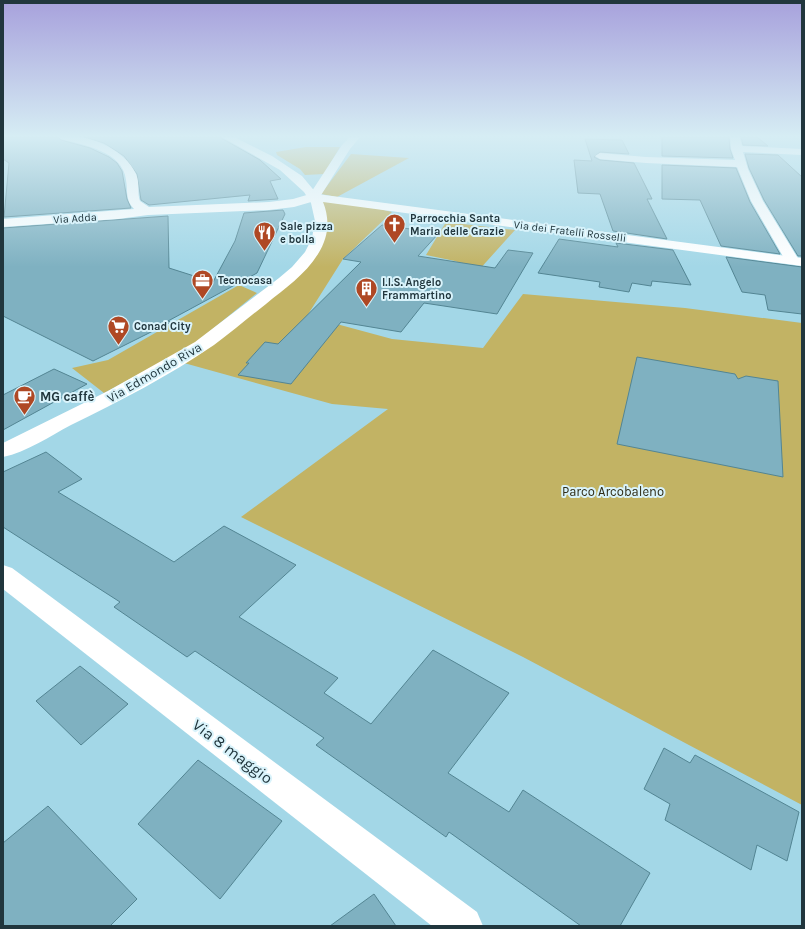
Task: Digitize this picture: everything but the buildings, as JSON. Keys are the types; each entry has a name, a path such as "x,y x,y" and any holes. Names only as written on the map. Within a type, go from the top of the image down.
{"street":[{"path":"131,180 134,203 138,208 148,211"},
{"path":"297,180 314,197 325,180"},
{"path":"749,180 762,209 797,261"},
{"name":"Via Adda","path":"3,223 118,215 148,211 269,206 294,203 314,197"},
{"name":"Via dei Fratelli Rosselli","path":"314,197 797,261"},
{"name":"Via Edmondo Riva","path":"3,451 126,389 195,349 226,327 293,274 309,258 318,241 321,215 314,197"},
{"name":"Via 8 maggio","path":"3,575 463,926"}],"green space":[{"path":"331,180 368,180 337,197 321,194"},
{"name":"Parco Arcobaleno","path":"321,195 392,212 343,259 307,316 392,339 483,348 523,294 685,308 802,323 802,805 523,657 241,517 388,409 332,404 184,363 323,242"},
{"path":"446,222 515,230 478,271 455,261 426,255"},
{"path":"239,285 257,293 194,344 104,393 72,368 108,360"}],"place":[{"name":"Parrocchia Santa Maria delle Grazie","path":"394,244"},
{"name":"Sale pizza e bolla","path":"265,252"},
{"name":"Tecnocasa","path":"203,300"},
{"name":"I.I.S. Angelo Frammartino","path":"367,308"},
{"name":"Conad City","path":"119,346"},
{"name":"MG caffè","path":"24,416"}]}
